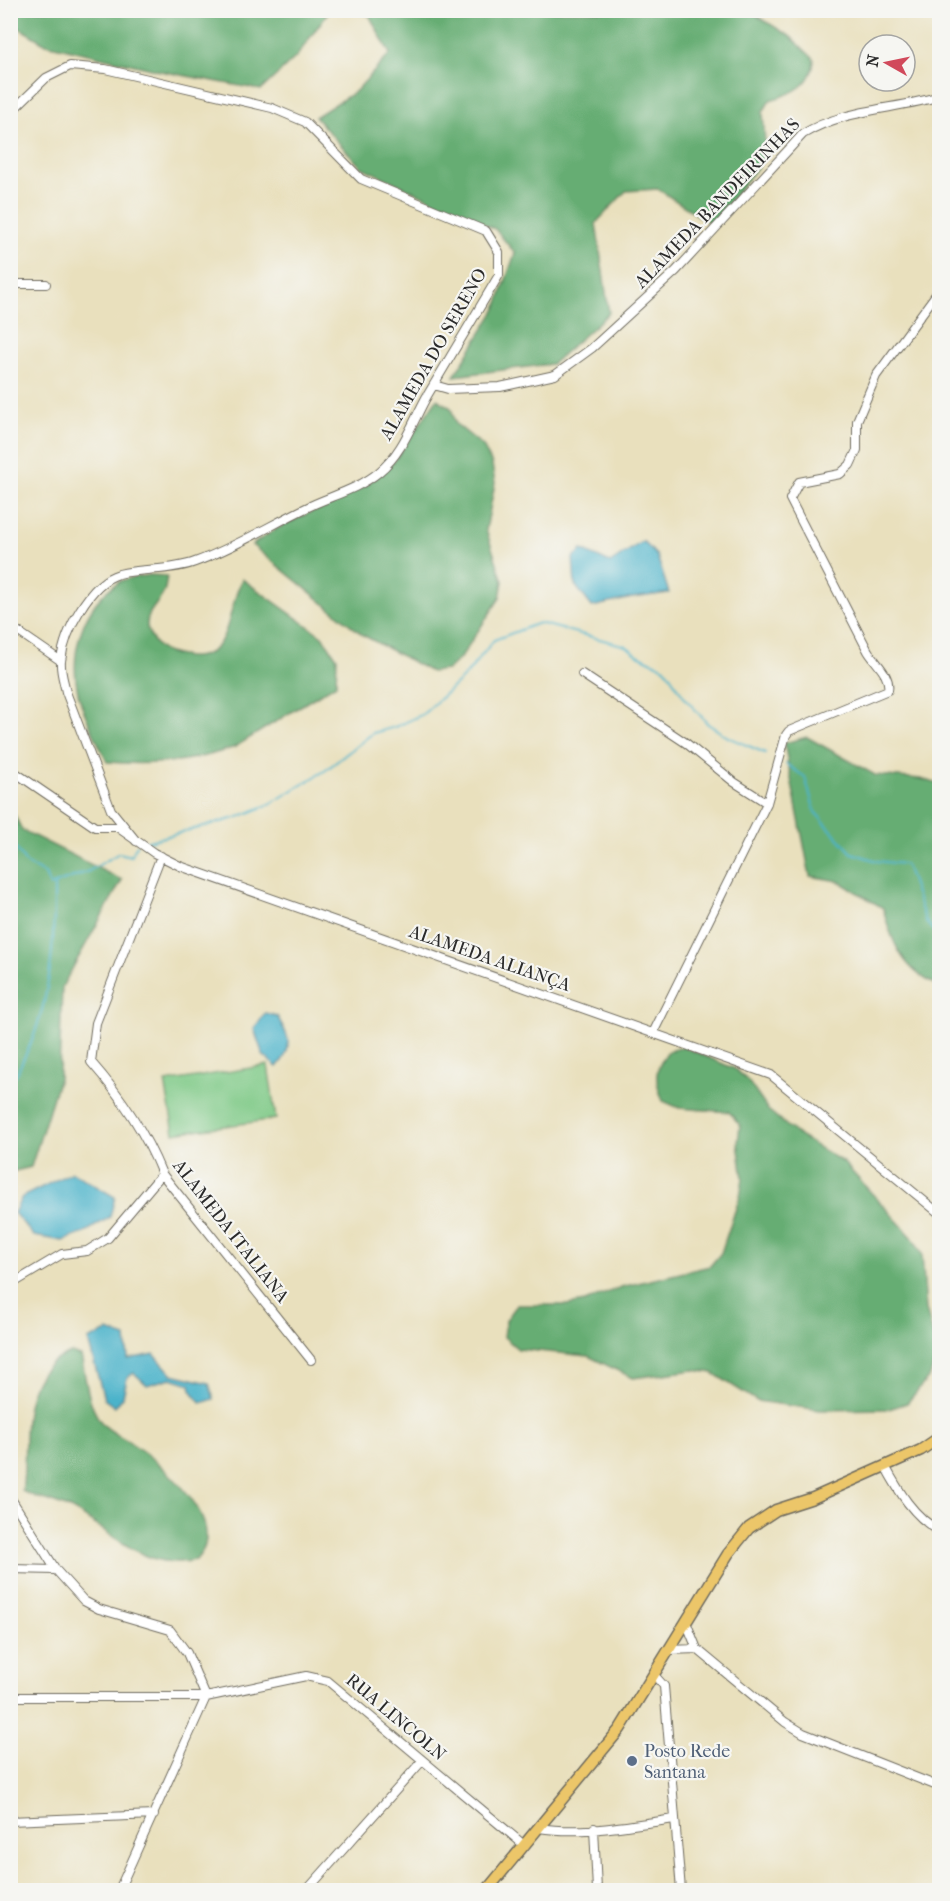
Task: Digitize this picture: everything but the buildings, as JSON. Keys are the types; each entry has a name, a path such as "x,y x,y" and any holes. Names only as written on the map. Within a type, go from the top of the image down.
{"main road":[{"path":"486,1890 620,1729 728,1554 749,1528 776,1510 813,1498 921,1450 939,1437"}],"street":[{"name":"ALAMEDA DO SERENO","path":"10,113 46,78 70,66 105,69 272,108 305,122 361,179 486,231 499,252 499,275 434,385 405,442 379,471 360,485 303,509 203,559 172,568 117,575 102,582 95,588 72,625 61,661 66,692 111,810 136,841"},
{"name":"ALAMEDA BANDEIRINHAS","path":"434,385 448,389 500,387 555,375 592,348 676,271 802,134 821,123 840,117 939,96"},
{"path":"10,284 46,284"},
{"path":"653,1032 767,803 784,739 789,731 888,690 889,685 884,673 868,651 790,499 799,482 840,474 850,465 856,450 857,422 876,376 939,289"},
{"path":"10,626 61,661"},
{"path":"582,674 686,743 734,782 767,803"},
{"name":"ALAMEDA ALIANÇA","path":"10,769 95,826 117,827 157,855 227,883 771,1075 939,1214"},
{"name":"ALAMEDA ITALIANA","path":"157,855 96,1023 91,1062 118,1093 145,1135 162,1174 311,1360"},
{"path":"10,1285 62,1254 87,1251 108,1238 162,1174"},
{"path":"885,1466 902,1496 930,1526 939,1531"},
{"path":"10,1497 56,1570 84,1601 99,1609 170,1630 187,1653 206,1697 119,1890"},
{"path":"10,1569 56,1570"},
{"path":"687,1622 698,1649 785,1722 803,1733 939,1787"},
{"path":"669,1650 698,1649"},
{"path":"654,1675 664,1686 681,1890"},
{"name":"RUA LINCOLN","path":"10,1697 206,1697 306,1676 318,1677 328,1681 524,1845"},
{"path":"308,1890 422,1761"},
{"path":"10,1821 154,1815"},
{"path":"538,1828 552,1830 594,1828 675,1819"},
{"path":"594,1828 597,1890"}],"green space":[{"path":"11,10 329,11 297,56 261,90 160,71 46,44 11,23"},
{"path":"345,11 749,11 790,36 814,59 813,68 806,82 800,87 770,100 763,112 766,157 711,224 658,189 626,191 596,223 609,313 552,364 454,376 496,309 515,253 495,229 361,167 315,117 356,91 390,54 369,15"},
{"path":"437,399 451,408 456,424 483,446 492,464 495,483 486,530 503,581 500,598 461,657 447,670 431,672 363,635 252,545 276,529 365,486 395,460"},
{"path":"150,575 167,576 164,592 150,612 147,621 150,634 161,649 190,657 205,655 215,648 223,637 242,579 322,636 337,658 336,684 235,747 172,762 107,762 87,720 78,693 75,662 77,646 87,617 106,592 122,580"},
{"path":"807,737 875,775 921,779 939,784 939,986 927,980 908,964 890,933 883,908 838,881 810,876 784,743"},
{"path":"11,808 22,830 122,880 62,987 59,1078 31,1167 11,1172"},
{"path":"684,1047 735,1069 748,1081 768,1110 798,1135 843,1162 912,1237 922,1254 926,1309 935,1343 935,1360 930,1376 907,1403 889,1409 820,1410 757,1401 713,1373 694,1370 633,1378 588,1356 518,1349 504,1337 506,1320 517,1305 568,1305 585,1302 621,1287 710,1266 721,1253 740,1196 743,1178 738,1143 740,1125 729,1112 679,1108 663,1101 657,1080 660,1064 668,1051"},
{"path":"268,1065 276,1119 174,1133 165,1082"},
{"path":"71,1353 81,1356 90,1399 101,1422 169,1473 193,1501 206,1531 204,1547 196,1560 177,1562 144,1555 70,1509 22,1491 25,1431 31,1393 39,1377 52,1363"}],"water":[{"path":"643,541 657,556 669,593 592,607 575,585 573,558 582,550 610,563"},
{"path":"265,1013 277,1016 287,1036 288,1048 277,1067 263,1055 254,1029"},
{"path":"72,1172 115,1197 110,1217 84,1233 63,1241 34,1236 14,1213 22,1197"},
{"path":"108,1331 126,1337 128,1359 154,1354 172,1374 209,1383 214,1399 201,1403 191,1390 190,1384 171,1378 147,1385 134,1373 127,1378 123,1397 115,1407 104,1399 88,1340"}],"waterway":[{"path":"145,842 236,818 270,804 326,770 373,733 395,727 423,714 465,676 494,640 539,623 626,646 638,655 665,668 685,698 708,724 728,737 765,753"},
{"path":"786,764 805,777 815,812 852,853 877,861 904,864 926,922 940,938"},
{"path":"10,840 26,863 45,874 50,886 89,871 119,853 131,856 137,845"},
{"path":"10,1082 17,1073 31,1042 45,999 52,954 54,886"}],"place":[{"name":"Posto Rede Santana","path":"632,1761"}]}
